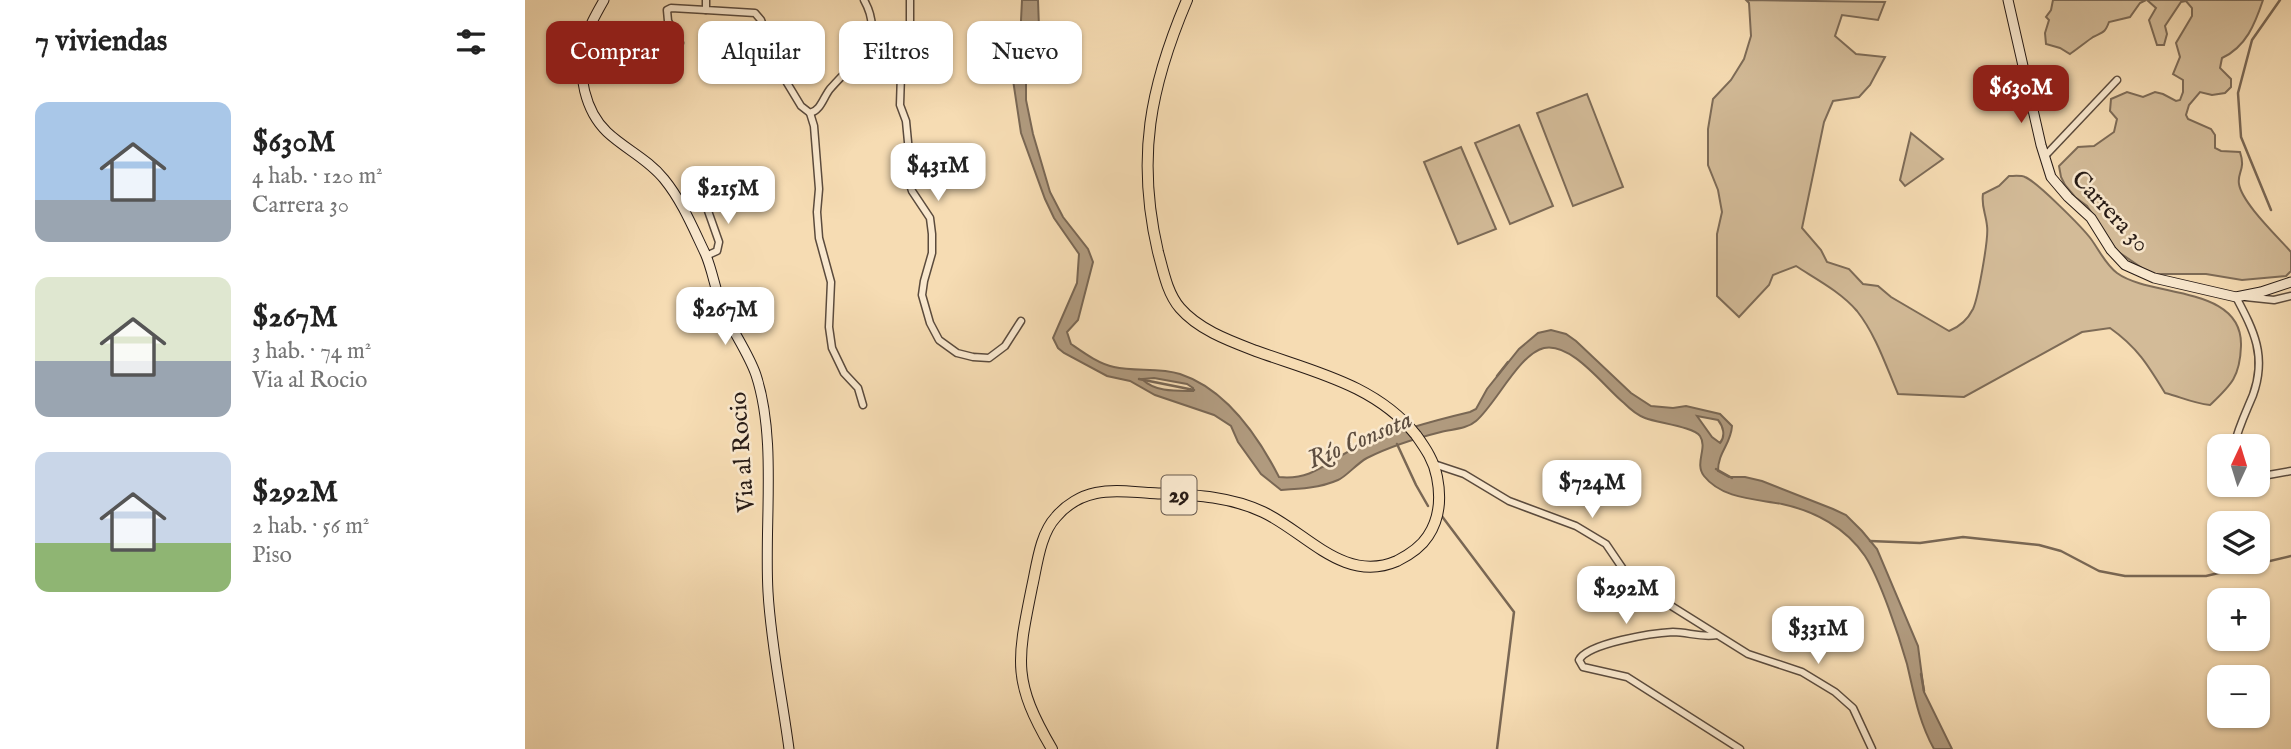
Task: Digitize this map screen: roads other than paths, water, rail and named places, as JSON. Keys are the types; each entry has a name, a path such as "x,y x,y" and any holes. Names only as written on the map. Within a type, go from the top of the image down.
{"main road":[{"name":"Via al Rocio","path":"604,0 589,28 584,46 584,88 589,106 608,134 664,178 681,202 713,270 721,305 755,374 764,420 769,612 789,749"},
{"name":"29","path":"1052,749 1029,707 1023,684 1020,652 1045,537 1052,521 1072,503 1095,493 1114,491 1209,496 1233,500 1265,513 1328,555 1355,565 1383,566 1416,550 1427,538 1439,509 1440,489 1434,464 1422,443 1391,408 1353,387 1221,337 1182,311 1173,299 1154,232 1147,184 1148,151 1158,76 1187,0"},
{"name":"Carrera 30","path":"2008,0 2051,177 2091,218 2111,250 2125,265 2154,278 2236,297"},
{"path":"2236,297 2291,282"}],"street":[{"path":"706,0 706,10"},
{"path":"810,113 817,110 827,93 867,50 872,33 872,19 864,0"},
{"path":"910,0 910,29 901,74 900,105 906,121 910,163 908,178 912,191 930,218 932,253 923,281 922,295 930,323 939,340 957,352 989,358 1005,345 1021,321"},
{"path":"669,21 667,10 671,8 755,13 761,20 778,68 801,106 810,113 814,126 819,189 819,237 831,282 829,327 832,348 844,373 858,388 863,405"},
{"path":"2045,156 2117,80"},
{"path":"702,176 707,208 719,242 717,251 706,256"},
{"path":"2236,297 2274,300 2291,296"},
{"path":"2236,297 2253,330 2259,355 2259,373 2238,434"},
{"path":"1434,464 1464,474 1509,501 1576,526 1606,544 1634,582 1748,654 1802,672 1835,692 1853,708 1872,749"},
{"path":"2270,475 2291,471"},
{"path":"1717,635 1696,636 1674,632 1609,643 1588,650 1579,660 1583,667 1627,677 1740,749"}],"waterway":[{"path":"2271,210 2241,137 2238,93 2252,40 2280,0"},
{"name":"Río Consota","path":"1497,376 1508,362"},
{"name":"Río Consota","path":"1139,379 1194,390"},
{"path":"1397,444 1428,506"},
{"name":"Río Consota","path":"1716,469 1732,478"},
{"path":"1441,515 1514,612 1497,749"},
{"path":"1870,541 1920,543 1963,537 2039,545 2061,551 2099,571 2125,576 2206,576 2291,556"},
{"name":"Río Consota","path":"1921,674 1924,691"}]}
